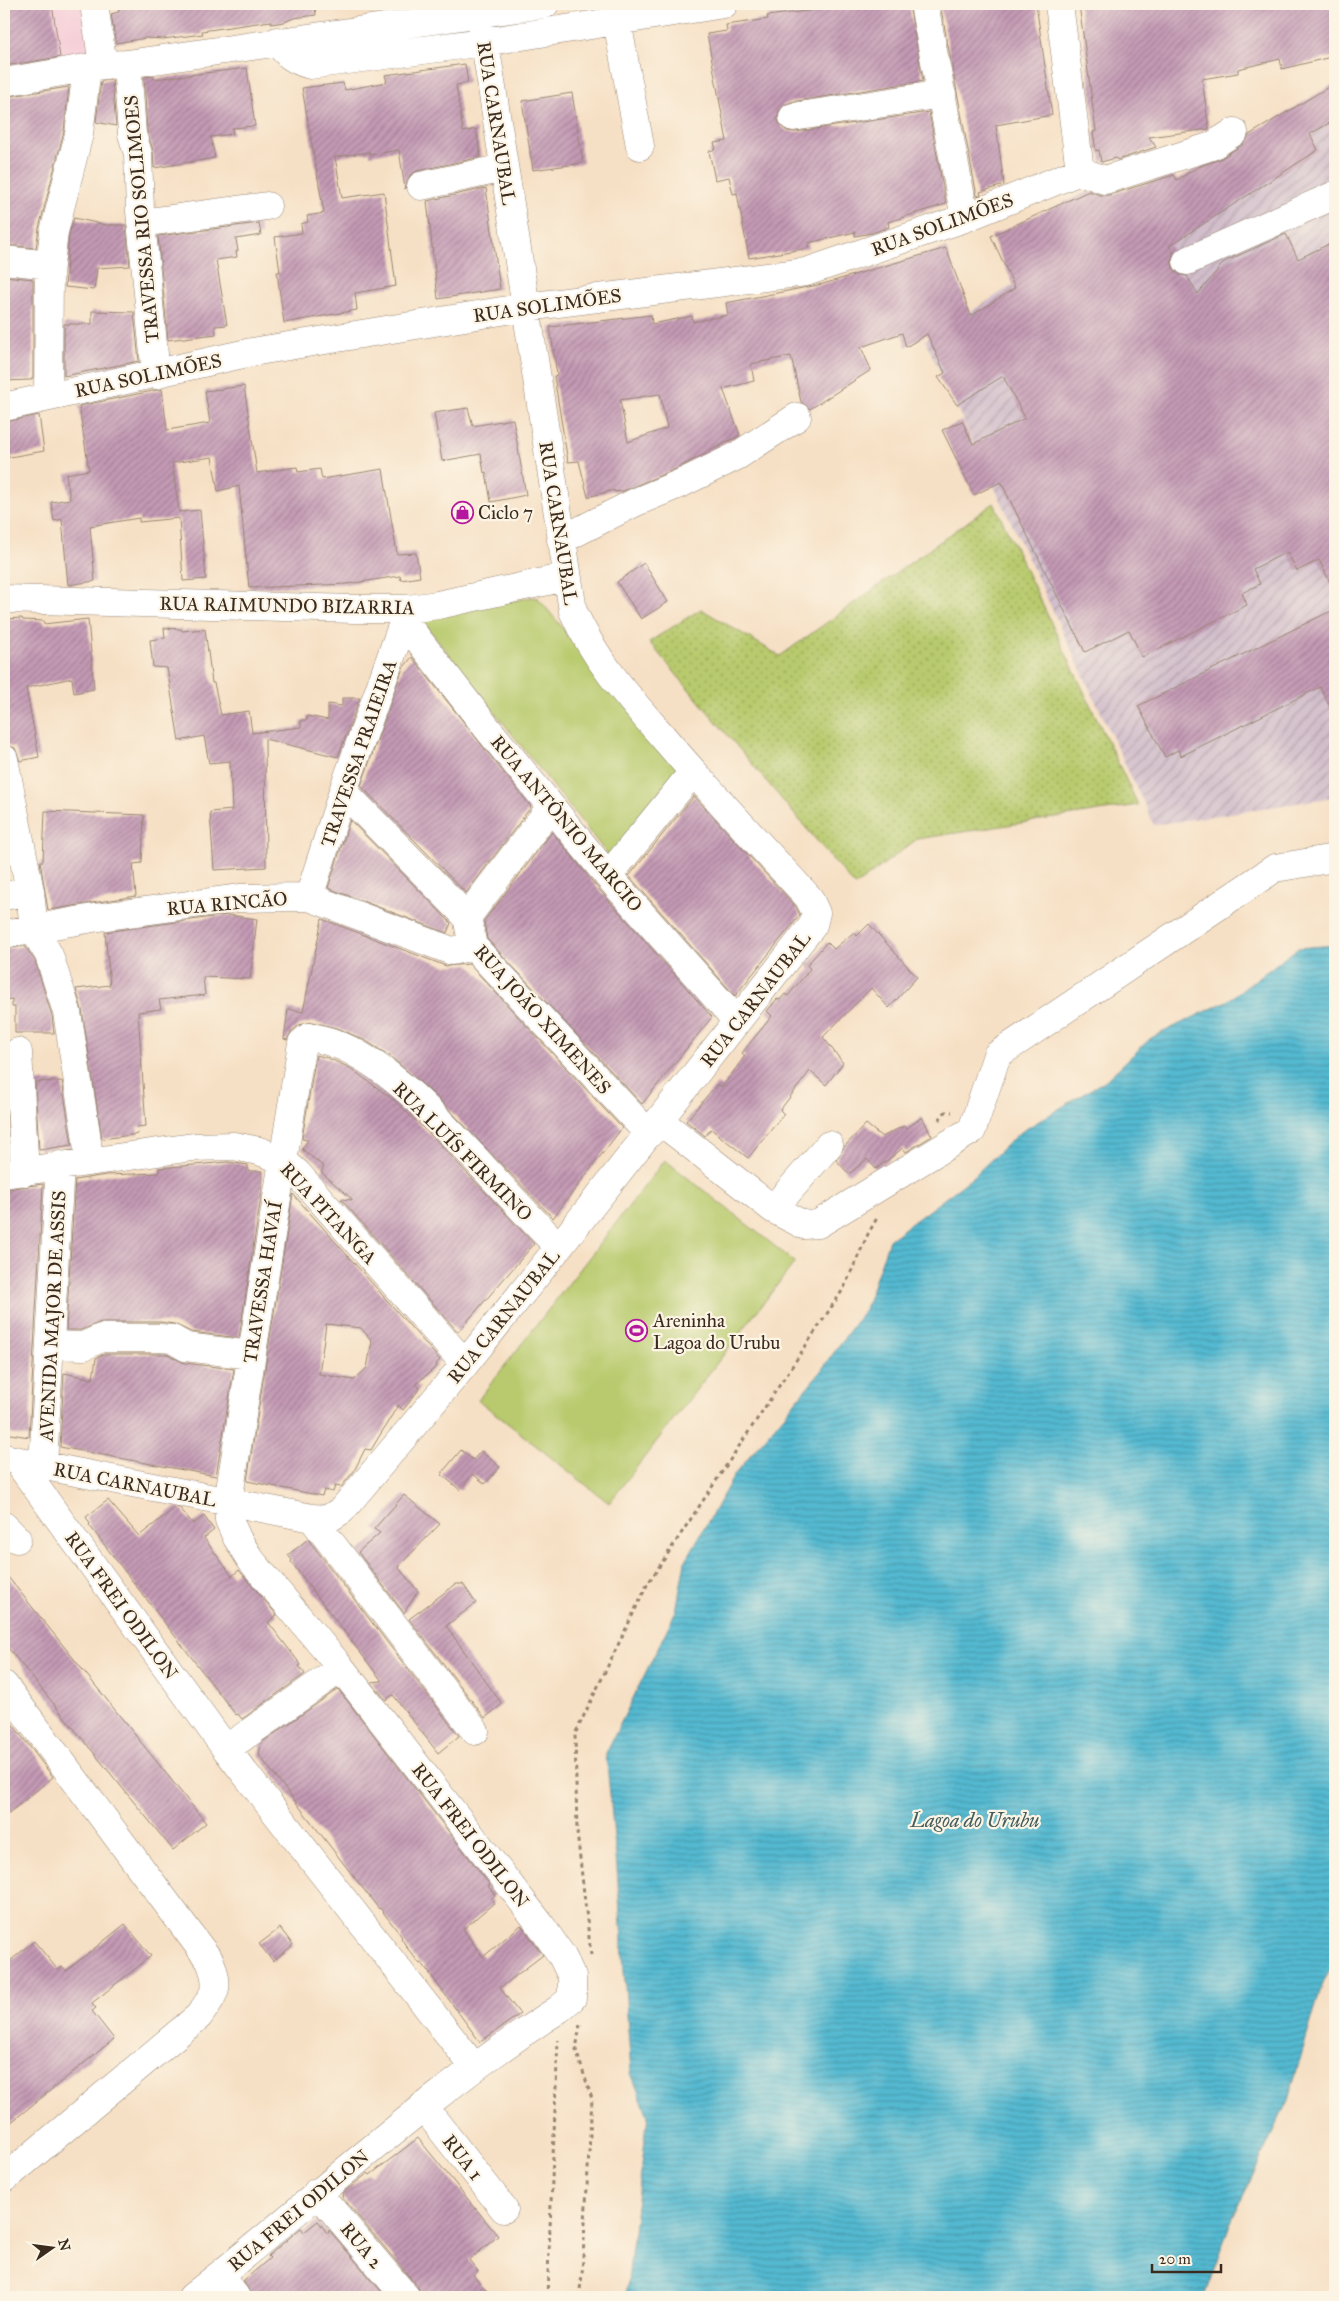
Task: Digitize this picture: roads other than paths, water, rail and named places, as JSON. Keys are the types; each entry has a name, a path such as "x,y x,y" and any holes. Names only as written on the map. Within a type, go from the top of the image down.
{"street":[{"path":"48,396 50,265 54,232 78,134 106,66 94,4"},
{"path":"4,82 479,9 545,4"},
{"path":"277,41 285,54 296,61 310,65 484,42 724,4"},
{"path":"924,4 965,218"},
{"path":"1059,4 1080,171 1105,180 1212,146 1234,132"},
{"name":"RUA CARNAUBAL","path":"21,1462 312,1518 328,1519 342,1510 465,1364 559,1248 813,925 816,913 808,898 693,772 622,690 585,638 572,612 479,9"},
{"path":"617,21 640,146"},
{"name":"TRAVESSA RIO SOLIMOES","path":"106,66 138,154 141,222 156,375"},
{"path":"794,117 942,94"},
{"path":"421,186 504,168"},
{"name":"RUA SOLIMÕES","path":"4,406 156,375 252,352 526,307 806,272 965,218 1080,171"},
{"path":"1186,261 1335,195"},
{"path":"141,222 268,206"},
{"path":"4,260 50,265"},
{"path":"561,540 636,502 684,482 736,456 797,417"},
{"name":"RUA RAIMUNDO BIZARRIA","path":"4,600 354,609 406,615 566,577"},
{"name":"TRAVESSA PRAIEIRA","path":"309,898 343,791 406,615"},
{"name":"RUA ANTÔNIO MARCIO","path":"406,615 552,807 608,876 737,1021"},
{"path":"4,759 17,894 34,930 49,955 67,1012 89,1161"},
{"path":"608,876 693,772"},
{"path":"343,791 467,918 552,807"},
{"name":"RUA JOÃO XIMENES","path":"467,918 473,946 654,1127 773,1209 804,1225 818,1224 832,1217 886,1180 972,1130 996,1055 1275,868 1335,858"},
{"name":"RUA RINCÃO","path":"4,934 92,918 239,898 309,898 452,951 473,946"},
{"name":"RUA LUÍS FIRMINO","path":"297,1063 302,1042 309,1037 322,1039 357,1054 385,1073 437,1119 559,1248"},
{"path":"14,1173 18,1052"},
{"name":"TRAVESSA HAVAÍ","path":"228,1502 297,1063"},
{"path":"773,1209 829,1144"},
{"name":"RUA PITANGA","path":"14,1173 193,1147 234,1146 259,1150 282,1159 303,1180 465,1364"},
{"name":"AVENIDA MAJOR DE ASSIS","path":"21,1462 51,1345 60,1165"},
{"path":"51,1345 84,1346 101,1338 172,1339 186,1347 251,1355"},
{"name":"RUA FREI ODILON","path":"21,1462 226,1749 474,2067"},
{"name":"RUA FREI ODILON","path":"192,2297 317,2192 474,2067 570,2015 572,1998 572,1978 562,1956 540,1924 341,1668 250,1559 229,1520 228,1502"},
{"path":"312,1518 475,1731"},
{"path":"226,1749 341,1668"},
{"path":"4,1686 210,1961 217,1979 212,1996 199,2016 4,2179"},
{"name":"RUA 1","path":"423,2106 504,2209"},
{"name":"RUA 2","path":"317,2192 406,2297"},
{"path":"219,2276 236,2297"}],"water":[{"name":"Lagoa do Urubu","path":"1335,945 1335,1961 1322,1985 1288,2100 1230,2224 1204,2297 626,2297 648,2116 631,2073 617,1868 606,1753 676,1611 685,1562 735,1474 820,1372 865,1309 889,1240 972,1178 1018,1134 1106,1080 1151,1038 1227,1001 1298,948"}],"place":[{"name":"Ciclo 7","path":"462,512"},
{"name":"Areninha Lagoa do Urubu","path":"637,1331"}]}
